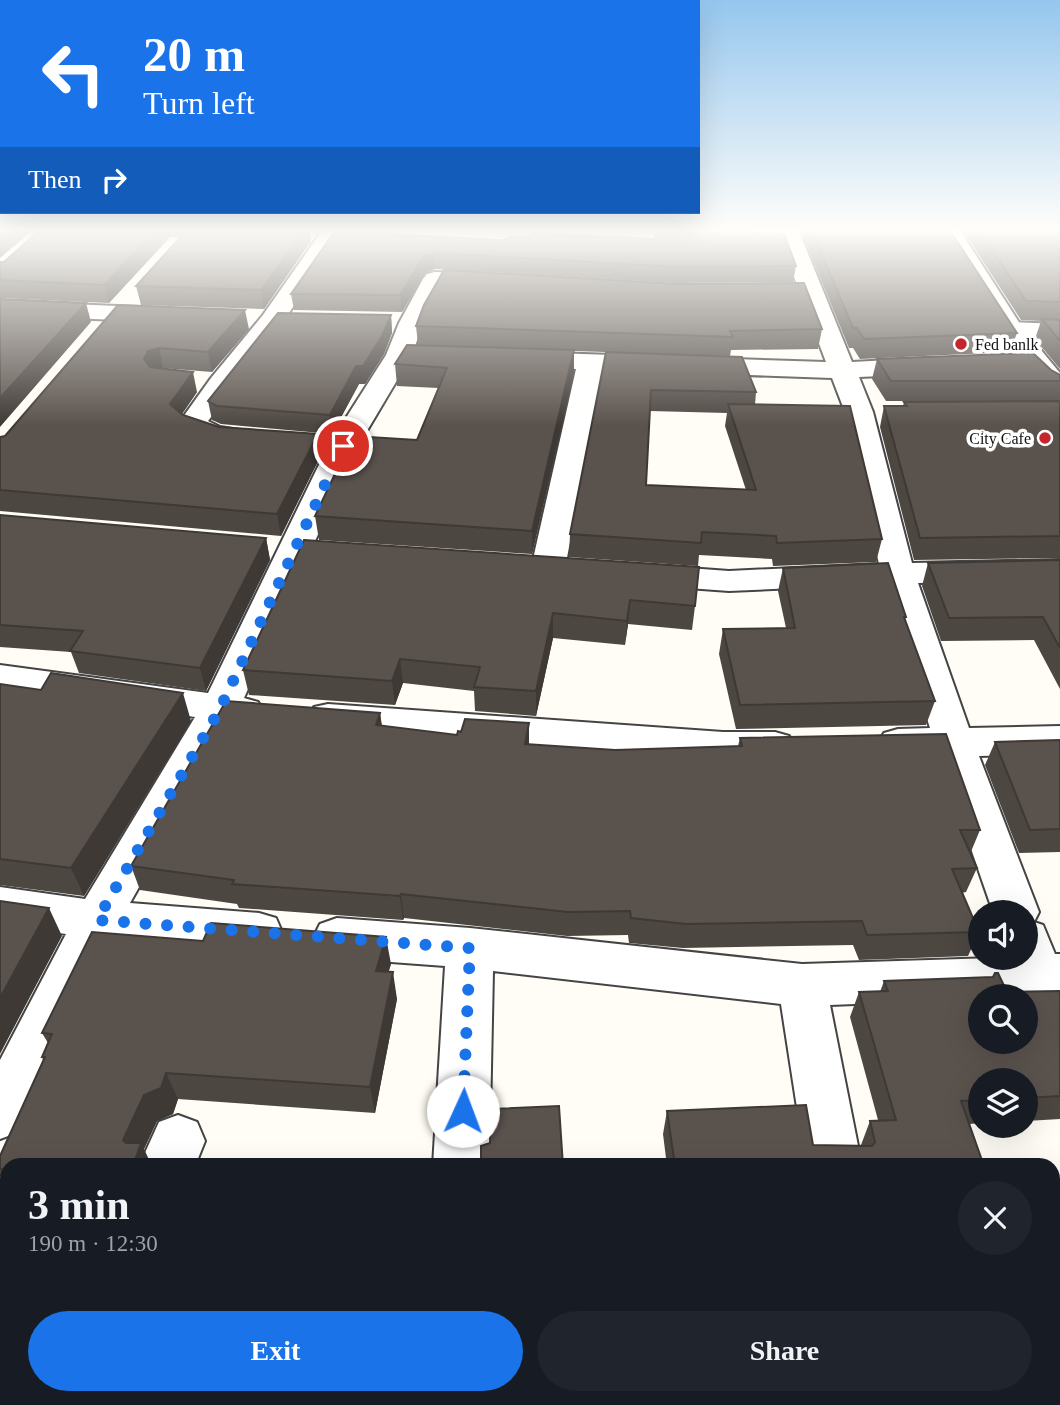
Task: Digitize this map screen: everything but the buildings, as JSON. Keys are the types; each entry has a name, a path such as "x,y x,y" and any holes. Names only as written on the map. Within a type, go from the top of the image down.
{"street":[{"path":"98,334 133,295"},
{"path":"266,440 214,435 192,424 259,320 280,295"},
{"path":"0,1114 97,920 220,709 279,549 330,445 405,339 427,295"},
{"path":"799,295 841,370 873,412 898,573 954,743 1012,900"},
{"path":"988,295 1033,362 1056,403"},
{"path":"0,308 181,316"},
{"path":"259,320 300,321"},
{"path":"1009,329 1060,331"},
{"path":"495,359 841,370 951,365"},
{"path":"1005,363 1033,362"},
{"path":"548,568 591,363"},
{"path":"187,381 220,384"},
{"path":"279,549 333,553"},
{"path":"618,573 729,581 898,573 1060,570"},
{"path":"0,677 220,709 723,746 804,745"},
{"path":"859,744 1060,740"},
{"path":"0,906 97,920 470,948 802,985 1042,964"},
{"path":"460,1158 470,948"},
{"path":"802,985 833,1158"}],"place":[{"name":"Fed banlk","path":"961,344"},
{"name":"City Cafe","path":"1045,438"}],"route":[{"path":"343,446 220,709 97,920 470,948 463,1111"}]}
